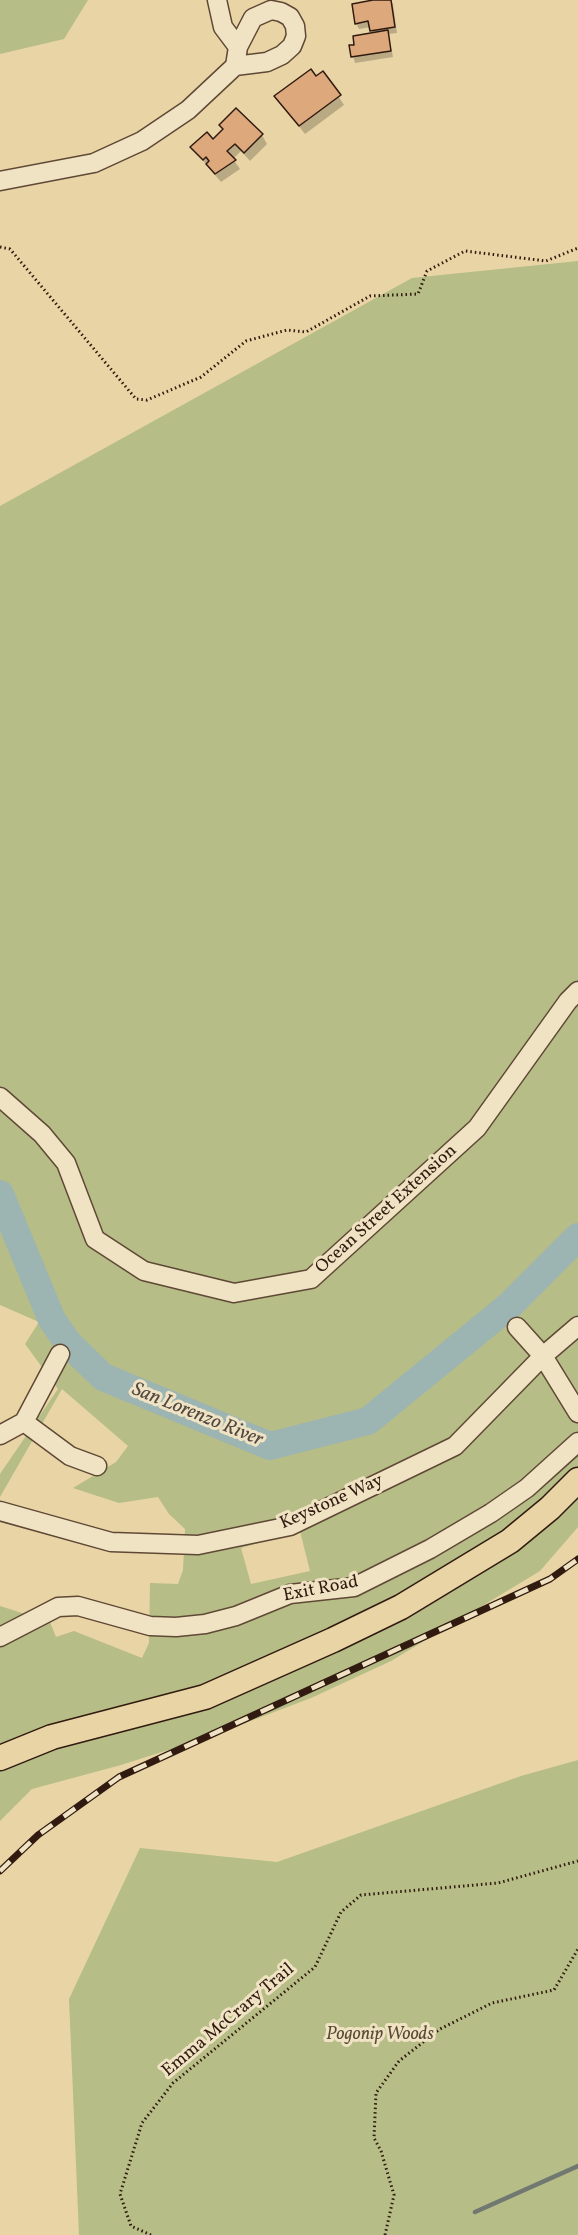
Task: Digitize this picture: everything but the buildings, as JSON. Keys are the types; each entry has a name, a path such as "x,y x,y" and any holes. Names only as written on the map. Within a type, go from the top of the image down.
{"main road":[{"path":"0,1758 52,1737 205,1697 333,1640 401,1606 510,1541 550,1508 578,1480"}],"street":[{"path":"217,0 223,27 238,47"},
{"path":"0,181 94,163 119,153 164,128 235,66 267,62 282,56 292,46 296,36 295,26 281,12 262,12 246,27 238,47 235,66"},
{"name":"Ocean Street Extension","path":"0,1097 42,1134 66,1163 95,1239 144,1271 234,1293 311,1279 477,1128 568,1001 578,991"},
{"name":"Keystone Way","path":"0,1511 111,1542 198,1545 290,1526 455,1446 543,1356 578,1326"},
{"path":"517,1327 543,1356 578,1413"},
{"path":"0,1435 24,1422 60,1354"},
{"path":"24,1422 70,1456 97,1466"},
{"name":"Exit Road","path":"0,1637 58,1607 78,1606 150,1626 176,1627 205,1624 236,1616 290,1594 354,1587 430,1549 491,1513 526,1488 578,1442"}],"path":[{"path":"0,247 10,249 136,399 147,400 201,377 246,341 287,330 306,332 370,296 418,294 427,271 465,251 546,261 578,248"},
{"name":"Emma McCrary Trail","path":"151,2235 131,2226 120,2194 142,2123 173,2083 315,1967 341,1912 361,1895 498,1883 578,1861"},
{"path":"385,2235 394,2195 381,2151 374,2138 376,2093 399,2061 440,2029 492,2003 554,1990 578,1949"}],"green space":[{"path":"0,0 88,0 64,39 0,54"},
{"path":"578,261 578,1527 540,1571 391,1661 311,1698 206,1738 121,1765 32,1789 0,1821 0,1606 50,1622 56,1637 74,1631 142,1658 149,1643 150,1583 178,1584 183,1570 185,1529 169,1514 158,1497 119,1503 73,1488 116,1462 128,1446 62,1389 0,1497 0,1474 58,1389 25,1344 39,1322 0,1305 0,506 412,278","holes":["300,1531 310,1571 251,1584 241,1548"]},
{"name":"Pogonip Woods","path":"578,1760 578,2235 79,2235 69,1999 140,1848 277,1862 521,1776"}],"waterway":[{"name":"San Lorenzo River","path":"0,1194 52,1320 69,1344 103,1377 270,1446 368,1421 510,1305 578,1237"},
{"path":"475,2212 578,2166"}],"railway":[{"path":"0,1871 38,1835 119,1777 550,1579 578,1559"}]}
